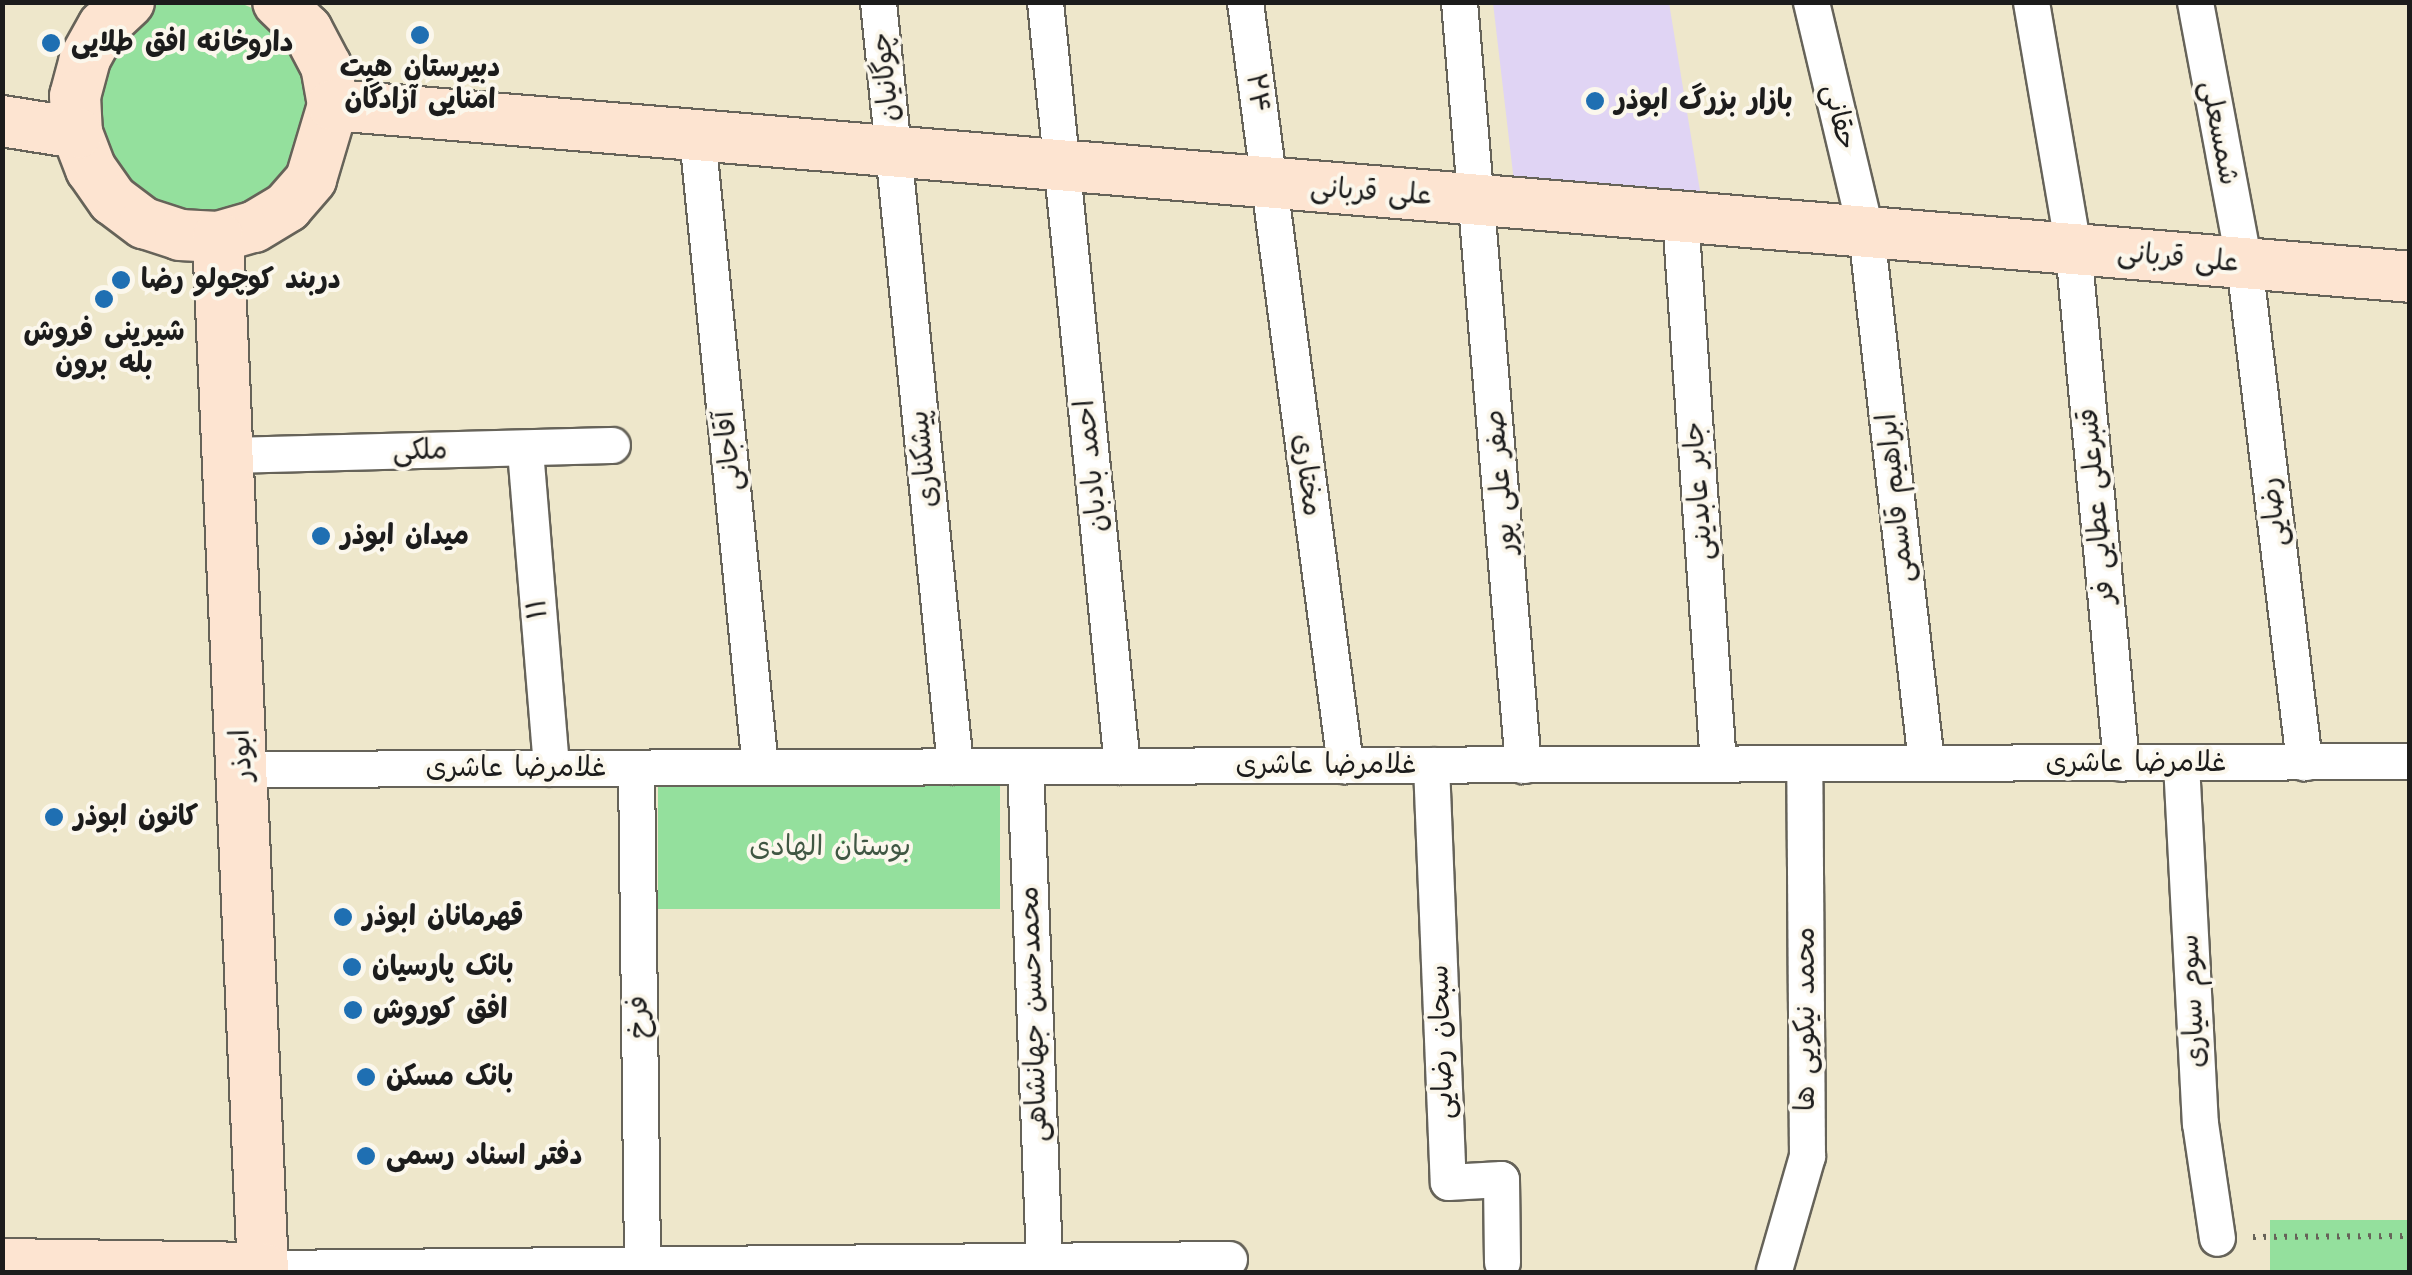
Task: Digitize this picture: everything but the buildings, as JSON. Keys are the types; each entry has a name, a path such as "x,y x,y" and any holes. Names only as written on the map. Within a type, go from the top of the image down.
{"street":[{"path":"129,2 104,26 84,59 76,96 77,133 90,169 113,200 144,222 180,236 218,237 254,227 287,208 311,179 333,105 326,66 307,30 278,2"},
{"name":"چوگانیان","path":"878,2 893,152"},
{"name":"احمد بادبان","path":"1045,2 1122,766"},
{"name":"۲۴","path":"1245,2 1269,184"},
{"name":"صفر علی پور","path":"1459,2 1523,765"},
{"name":"حقانی","path":"1811,2 1866,232"},
{"name":"قنبرعلی عطایی فر","path":"2031,2 2072,249 2121,763"},
{"name":"شمسعلی","path":"2195,2 2244,263"},
{"name":"علی قربانی","path":"333,105 2410,277"},
{"path":"2,121 77,133"},
{"name":"آقاجانی","path":"697,136 760,767"},
{"name":"پیشکناری","path":"893,152 955,766"},
{"name":"مختاری","path":"1269,184 1345,766"},
{"name":"جابر عابدینی","path":"1680,217 1718,764"},
{"name":"ابراهیم قاسمی","path":"1866,232 1926,763"},
{"name":"ابوذر","path":"218,237 263,1270"},
{"name":"رضایی","path":"2244,263 2304,762"},
{"name":"ملکی","path":"228,454 612,445"},
{"name":"۱۱","path":"525,450 550,768"},
{"name":"سوم سیاری","path":"2181,762 2200,1123 2217,1238"},
{"name":"غلامرضا عاشری","path":"242,769 2410,762"},
{"name":"محمد نیکویی ها","path":"1774,1270 1806,1156 1804,764"},
{"name":"سبحان رضایی","path":"1430,765 1448,1182 1501,1179 1502,1262"},
{"name":"محمدحسن جهانشاهی","path":"1024,766 1044,1262"},
{"name":"فرخ","path":"636,768 663,1268"},
{"path":"2,1264 263,1270 1230,1259"}],"path":[{"path":"2217,1238 2410,1236"}],"shaded area":[{"name":"بازار بزرگ ابوذر","path":"1493,3 1669,3 1704,215 1516,199"}],"green space":[{"path":"163,2 238,2 261,12 307,68 311,141 270,200 202,224 133,201 91,138 98,62 150,6"},
{"name":"بوستان الهادی","path":"658,785 1000,785 1000,909 658,909"},
{"path":"2270,1220 2409,1220 2409,1272 2270,1272"}],"place":[{"name":"دبیرستان هیت امنایی آزادگان","path":"420,35"},
{"name":"داروخانه افق طلایی","path":"51,43"},
{"name":"بازار بزرگ ابوذر","path":"1595,101"},
{"name":"دربند کوچولو رضا","path":"121,280"},
{"name":"شیرینی فروش بله برون","path":"104,299"},
{"name":"میدان ابوذر","path":"321,536"},
{"name":"کانون ابوذر","path":"54,817"},
{"name":"قهرمانان ابوذر","path":"343,917"},
{"name":"بانک پارسیان","path":"352,967"},
{"name":"افق کوروش","path":"353,1010"},
{"name":"بانک مسکن","path":"366,1077"},
{"name":"دفتر اسناد رسمی","path":"366,1156"}]}
